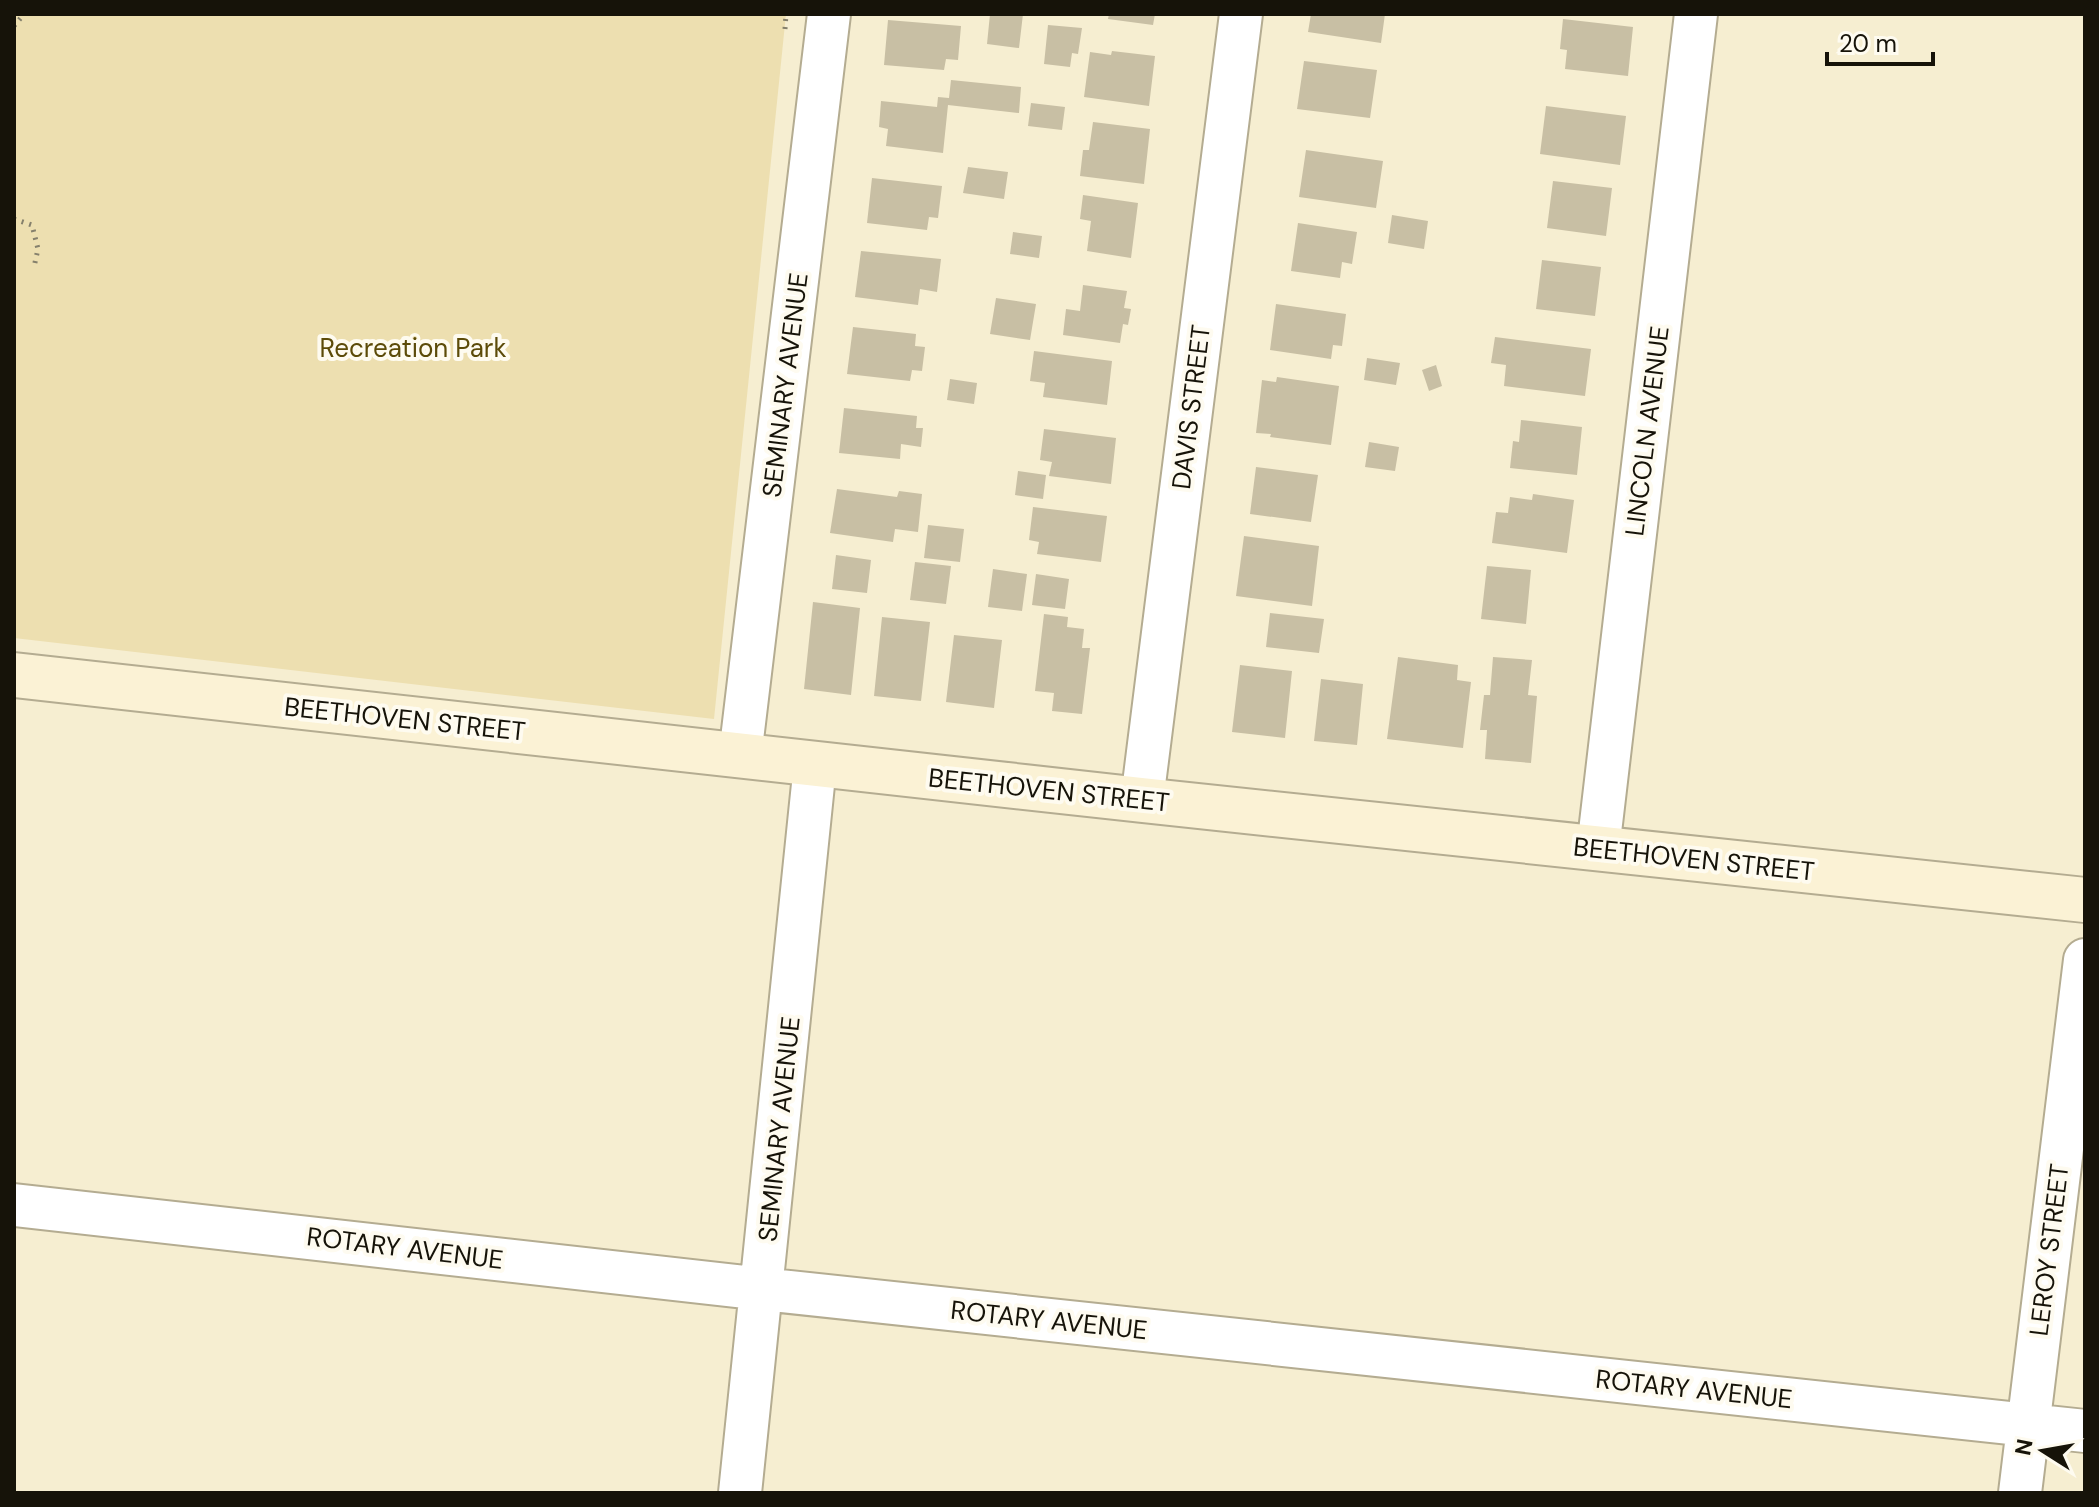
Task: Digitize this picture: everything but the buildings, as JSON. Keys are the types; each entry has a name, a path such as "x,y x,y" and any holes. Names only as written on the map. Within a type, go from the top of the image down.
{"street":[{"name":"SEMINARY AVENUE","path":"740,756 829,14"},
{"name":"DAVIS STREET","path":"1142,800 1241,14"},
{"name":"LINCOLN AVENUE","path":"1598,849 1696,14"},
{"name":"BEETHOVEN STREET","path":"14,675 815,765 2085,900"},
{"name":"SEMINARY AVENUE","path":"740,1493 815,765"},
{"name":"LEROY STREET","path":"2020,1493 2085,960"},
{"name":"ROTARY AVENUE","path":"14,1205 2085,1431"}],"path":[{"path":"14,26 24,14"},
{"path":"785,30 786,14"},
{"path":"14,219 32,225 38,249 34,267"}],"green space":[{"name":"Recreation Park","path":"14,14 786,14 714,719 14,638"}]}
